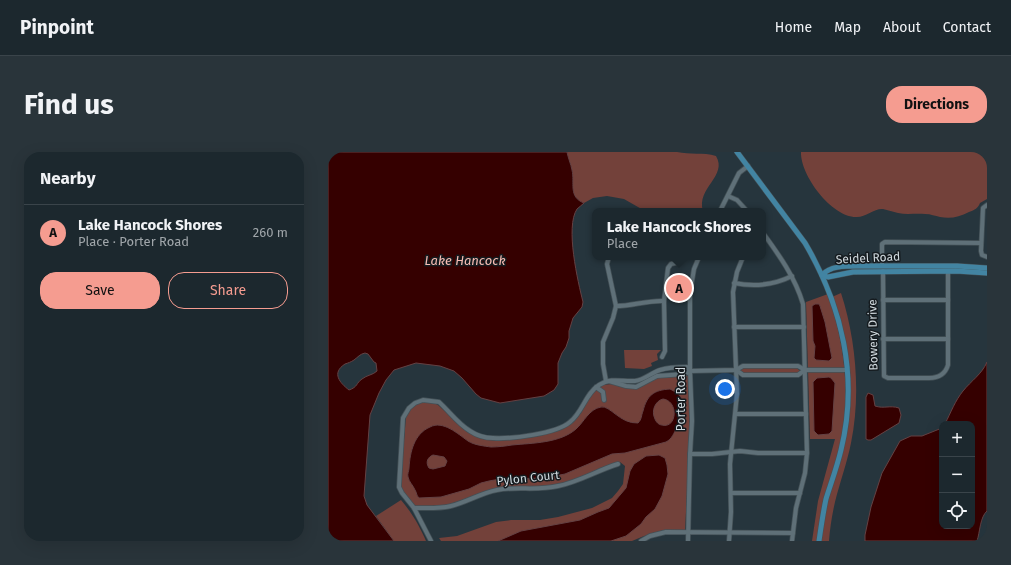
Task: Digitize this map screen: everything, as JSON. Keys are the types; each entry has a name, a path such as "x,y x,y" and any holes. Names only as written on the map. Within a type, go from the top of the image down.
{"main road":[{"path":"738,152 805,243 834,302 843,343 848,390 845,428 841,450 826,500 819,541"},
{"name":"Seidel Road","path":"822,275 828,277 853,272 882,269 965,266 987,268"},
{"name":"Seidel Road","path":"882,269 987,274"}],"street":[{"path":"722,208 739,172 748,166"},
{"path":"728,196 737,200 744,208"},
{"path":"987,205 983,208 981,243 981,254 987,257"},
{"path":"766,238 783,260 792,276 803,304 807,453 805,473 796,508 792,541"},
{"name":"Bowery Drive","path":"948,271 947,368 940,376 929,378 885,377 883,374 883,242 981,243"},
{"path":"606,381 603,364 603,342 613,318 616,306 607,264 608,260"},
{"name":"Porter Road","path":"688,541 687,532 692,421 690,371 690,293 697,260"},
{"path":"729,541 730,464 736,414 736,370 732,306 734,283 742,260"},
{"path":"662,357 664,351 664,301 668,268 671,264 680,262"},
{"path":"734,283 745,285 769,285 792,276"},
{"path":"616,306 629,306 652,300 664,301"},
{"path":"883,300 948,300"},
{"path":"734,327 804,327"},
{"path":"883,339 948,339"},
{"path":"651,376 685,374 690,371 736,370 743,366 798,366 805,370"},
{"path":"431,541 414,508 402,493 399,487 398,479 403,418 409,408 415,403 423,400 439,402 460,424 470,431 484,437 506,438 549,432 567,424 577,416 587,397 596,387 606,381 626,386 636,386 640,385 659,370 671,367 687,367 690,371"},
{"path":"736,370 743,374 798,374 805,370 847,370"},
{"path":"596,387 603,392 604,400"},
{"path":"736,414 806,414"},
{"path":"690,454 732,452 807,453"},
{"name":"Pylon Court","path":"414,508 441,508 499,490 532,490 560,486 577,481 618,464"},
{"path":"730,493 800,493"},
{"path":"640,541 660,533 793,533"}],"shaded area":[{"path":"567,152 677,152 706,154 716,156 719,163 718,170 704,196 703,208 640,208 624,199 607,196 593,198 584,203 576,197 574,193 572,170"},
{"path":"801,152 987,152 987,199 980,203 977,208 951,218 927,214 901,214 883,209 860,217 847,215 828,203 819,194 806,172 802,161"},
{"path":"841,293 853,348 856,406 848,458 835,502 829,541 819,541 821,523 845,427 847,370 832,297"},
{"path":"828,294 840,338 846,398 843,429 837,461 818,541 812,541 818,501 835,439 810,439 806,302"},
{"path":"624,350 661,350 657,354 658,360 651,363 652,366 644,369 625,368"},
{"path":"797,368 800,371 797,374 743,374 741,369"},
{"path":"686,375 689,377 691,424 685,530 644,536 632,541 441,541 439,538 457,536 496,522 511,520 540,520 592,508 612,498 623,484 625,466 620,462 601,468 578,479 553,486 490,490 448,505 415,507 402,491 400,484 406,417 411,408 421,402 432,402 438,405 460,425 485,438 553,432 577,417 581,413 588,398 602,385 612,384 637,388 656,378"},
{"path":"401,500 415,519 426,541 394,541 376,516"}],"water":[{"name":"Lake Hancock","path":"328,152 567,152 573,175 574,193 579,200 584,203 577,209 572,228 572,241 578,282 583,302 582,307 573,318 566,347 558,363 558,384 554,390 544,396 500,403 481,398 454,371 440,366 416,363 394,370 386,380 379,393 370,415 364,496 367,505 394,541 328,541","holes":["365,353 368,354 376,363 377,371 360,380 354,388 349,390 338,378 338,371 345,364 353,361 360,355"]},
{"path":"819,304 825,322 832,358 829,361 816,360 814,358 815,346 813,341 812,306"},
{"path":"987,362 987,511 982,521 977,541 865,541 871,507 882,473 900,441 911,436 922,436 939,429 939,529 975,529 975,421 946,421 960,395"},
{"path":"829,377 835,383 832,431 829,434 818,435 814,431 813,382 817,378"},
{"path":"670,389 683,401 684,411 673,436 666,442 625,453 612,454 565,474 544,478 500,479 489,481 469,489 441,497 419,498 409,479 410,456 414,444 420,434 435,425 440,425 450,429 470,442 491,447 546,442 570,434 593,410 601,407 608,409 626,421 638,423 641,419 649,397 655,392","holes":["663,399 672,404 674,409 673,419 671,423 667,425 659,424 653,413 656,404","433,455 444,457 447,461 445,466 433,469 429,468 427,464 428,460"]},
{"path":"868,393 873,395 875,406 899,408 901,415 899,423 871,440 866,439 866,397"},
{"path":"659,455 665,458 668,474 662,496 655,509 641,524 626,536 611,541 498,541 521,531 580,520 609,508 626,488 630,471 634,464 646,456"}],"place":[{"name":"Lake Hancock Shores","path":"679,288"}]}
